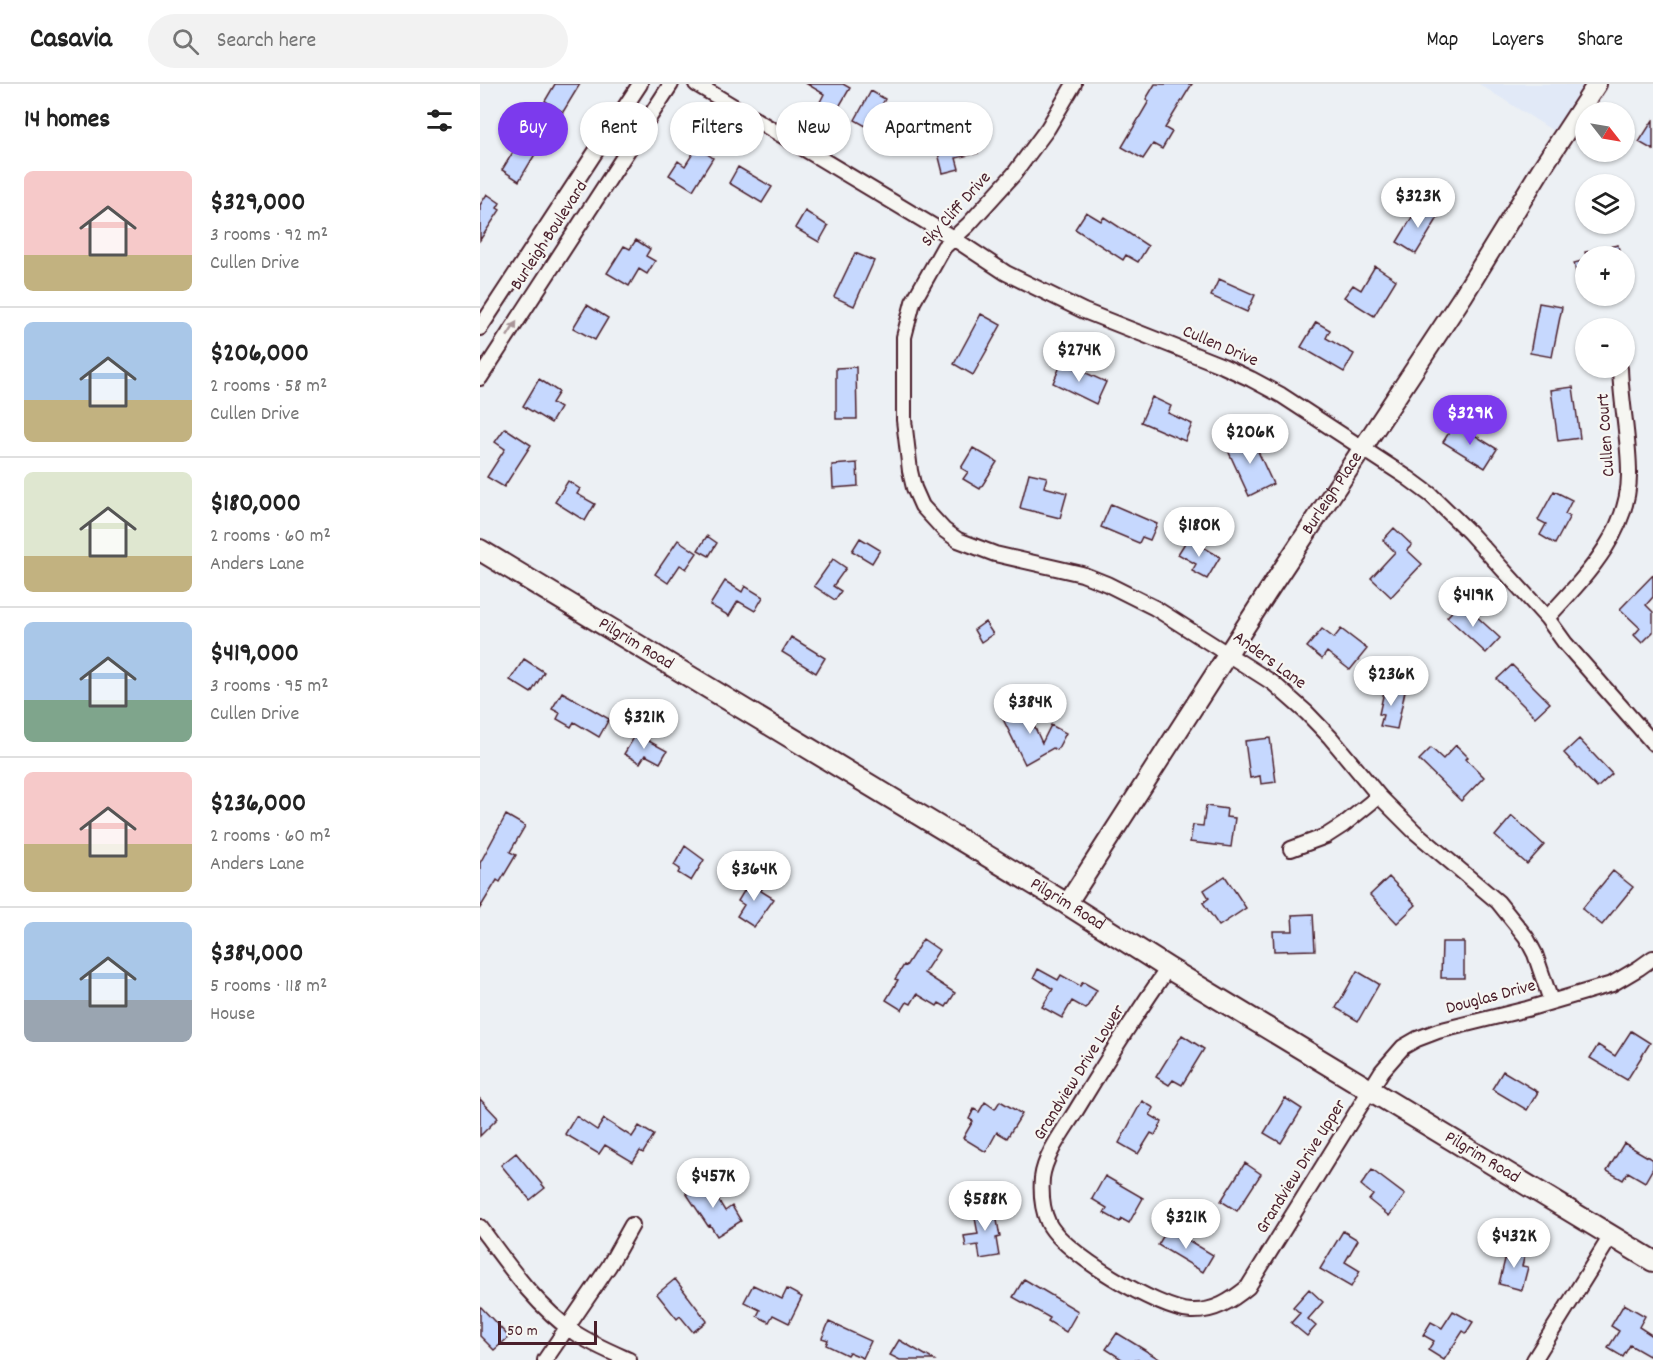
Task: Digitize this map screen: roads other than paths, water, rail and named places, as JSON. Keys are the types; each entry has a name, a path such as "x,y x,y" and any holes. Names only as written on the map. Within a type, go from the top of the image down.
{"main road":[{"name":"Pilgrim Road","path":"480,550 1653,1261"}],"street":[{"name":"Burleigh Boulevard","path":"480,328 640,84"},
{"name":"Burleigh Boulevard","path":"480,378 671,84"},
{"name":"Cullen Drive","path":"696,84 953,238 1006,273 1073,306 1251,379 1281,395 1408,478 1451,513 1548,618 1565,643 1653,743"},
{"name":"Sky Cliff Drive","path":"928,514 914,488 906,444 903,383 904,337 913,302 935,262 953,238 968,225 1014,174 1048,128 1074,84"},
{"name":"Burleigh Place","path":"1067,904 1336,487 1463,296 1597,84"},
{"name":"Cullen Court","path":"1548,618 1589,572 1619,523 1624,508 1629,474 1621,378"},
{"name":"Anders Lane","path":"928,514 958,540 995,554 1082,574 1107,584 1155,608 1273,682 1307,713 1379,796 1414,831 1489,894 1516,923 1534,954 1551,1001"},
{"path":"1291,849 1326,836 1379,796"},
{"name":"Douglas Drive","path":"1371,1090 1392,1059 1403,1047 1417,1039 1438,1031 1612,984 1653,958"},
{"name":"Grandview Drive Lower","path":"1168,968 1057,1142 1042,1176 1042,1204 1048,1223 1063,1243 1129,1287 1173,1308 1191,1311 1212,1310"},
{"name":"Grandview Drive Upper","path":"1212,1310 1231,1301 1248,1287 1371,1090"},
{"path":"545,1360 609,1266 632,1225"},
{"path":"480,1227 525,1287 568,1328 629,1360"},
{"path":"1534,1360 1611,1236"}]}
